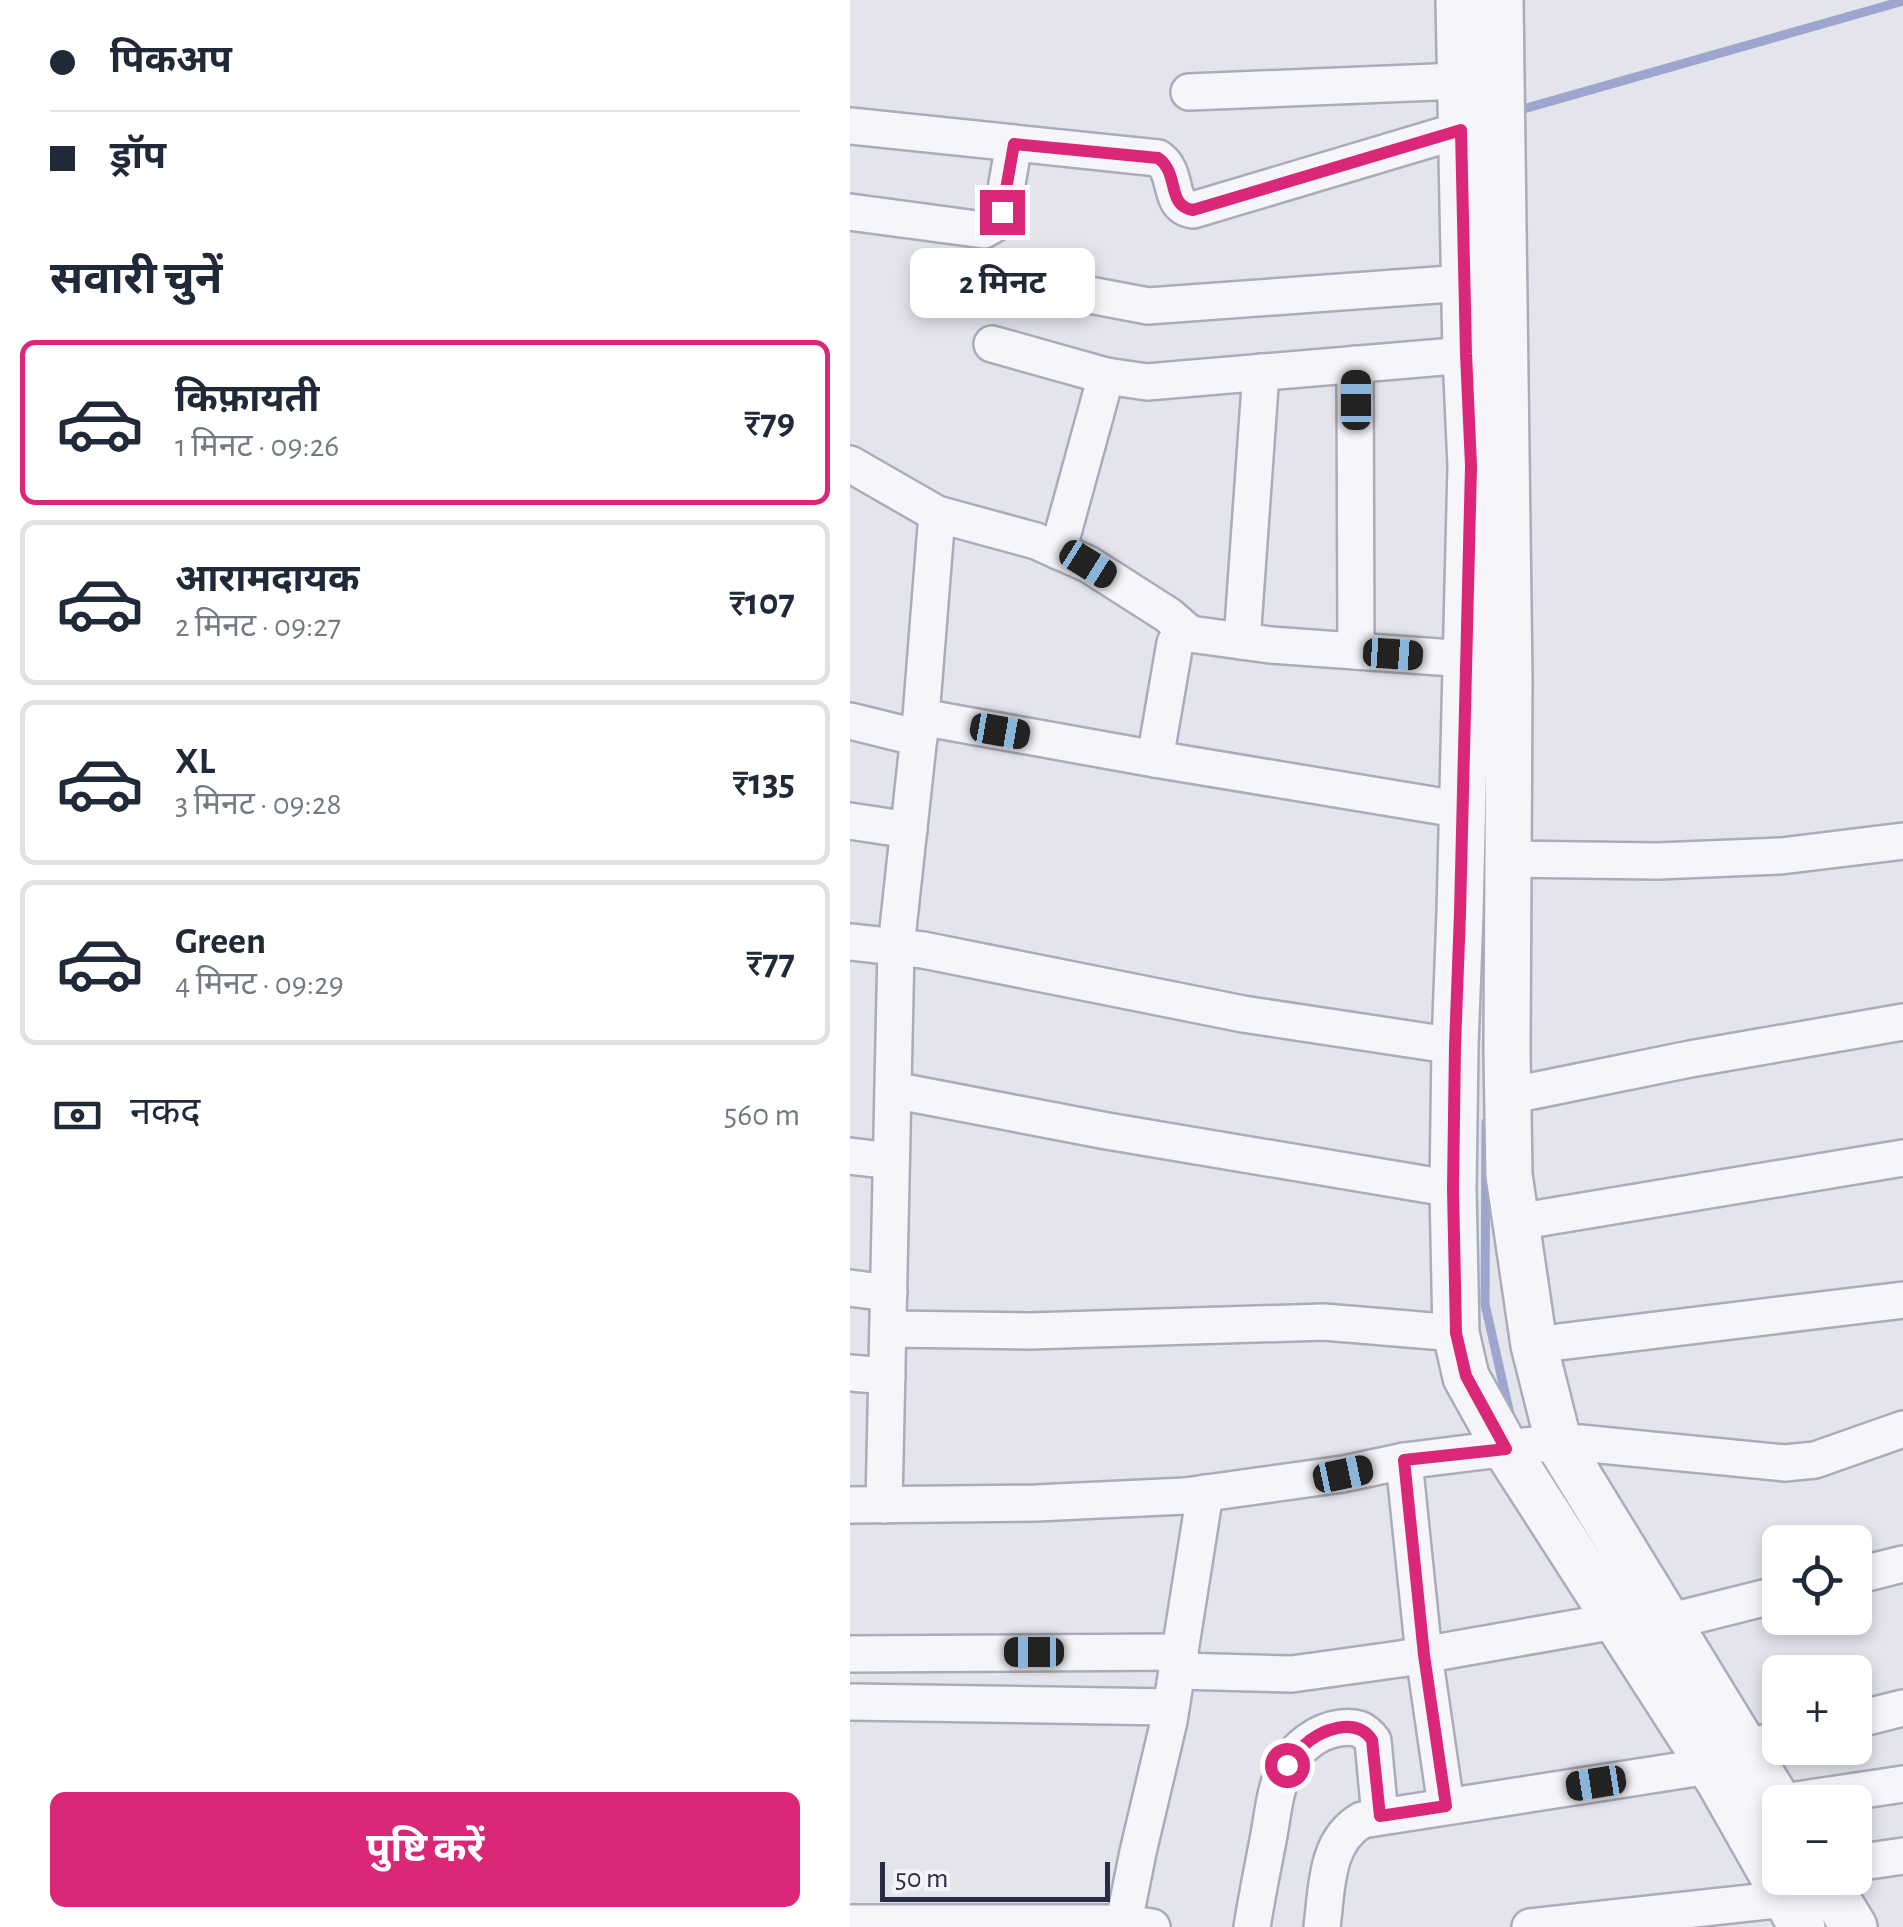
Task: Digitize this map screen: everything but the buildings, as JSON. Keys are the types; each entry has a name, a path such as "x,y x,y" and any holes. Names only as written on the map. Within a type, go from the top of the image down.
{"street":[{"path":"1459,0 1471,466 1455,1046 1456,1333 1466,1376 1506,1449 1615,1621 1745,1751 1804,1901"},
{"path":"1500,0 1509,680 1509,1175 1534,1345 1559,1444 1769,1785"},
{"path":"1189,92 1460,81"},
{"path":"850,126 1158,158 1168,167 1179,204 1193,210 1461,130"},
{"path":"850,212 984,230 996,224 1002,212 1014,144"},
{"path":"1079,293 1148,306 1464,283"},
{"path":"992,344 1106,376 1147,382 1466,354"},
{"path":"1355,364 1356,651"},
{"path":"1242,642 1260,372"},
{"path":"1058,551 1106,376"},
{"path":"850,464 937,514 1036,541 1088,564 1168,615 1190,634"},
{"path":"937,514 920,728 896,947 887,1376 860,1509 1185,1496 1343,1474 1404,1460 1559,1444 1785,1463 1815,1460 1903,1429"},
{"path":"1156,759 1175,643 1180,636 1466,659"},
{"path":"850,721 1156,759 1463,810"},
{"path":"850,821 909,830"},
{"path":"1508,859 1658,861 1781,856 1903,841"},
{"path":"850,942 923,950 1243,1014 1455,1046"},
{"path":"1508,1096 1903,1022"},
{"path":"892,1090 1107,1131 1453,1189"},
{"path":"850,1156 892,1161"},
{"path":"1516,1222 1903,1158"},
{"path":"850,1288 888,1293"},
{"path":"1534,1345 1903,1300"},
{"path":"888,1329 1030,1330 1324,1322 1456,1333"},
{"path":"850,1372 887,1376"},
{"path":"1404,1460 1424,1655 1446,1806"},
{"path":"850,1922 1132,1926 1205,1493"},
{"path":"1872,1572 1903,1564"},
{"path":"1668,1622 1762,1598"},
{"path":"850,1654 1178,1661 1292,1674 1615,1621"},
{"path":"850,1702 1172,1706"},
{"path":"1872,1716 1903,1708"},
{"path":"1252,1927 1277,1789 1287,1765 1302,1747 1319,1734 1340,1728 1360,1728 1366,1732 1372,1740 1380,1816"},
{"path":"1322,1927 1334,1850 1350,1827 1362,1820 1745,1751"},
{"path":"1872,1789 1903,1784"},
{"path":"1872,1861 1903,1856"},
{"path":"1530,1927 1804,1901 1854,1927"}],"waterway":[{"path":"1516,111 1903,1"},
{"path":"1486,1122 1485,1304 1511,1419"}],"route":[{"path":"1002,212 1014,144 1158,158 1172,175 1179,204 1193,210 1461,130 1471,466 1455,1046 1456,1333 1466,1376 1506,1449 1404,1460 1424,1655 1446,1806 1380,1816 1372,1740 1360,1728 1319,1734 1287,1765"}]}
